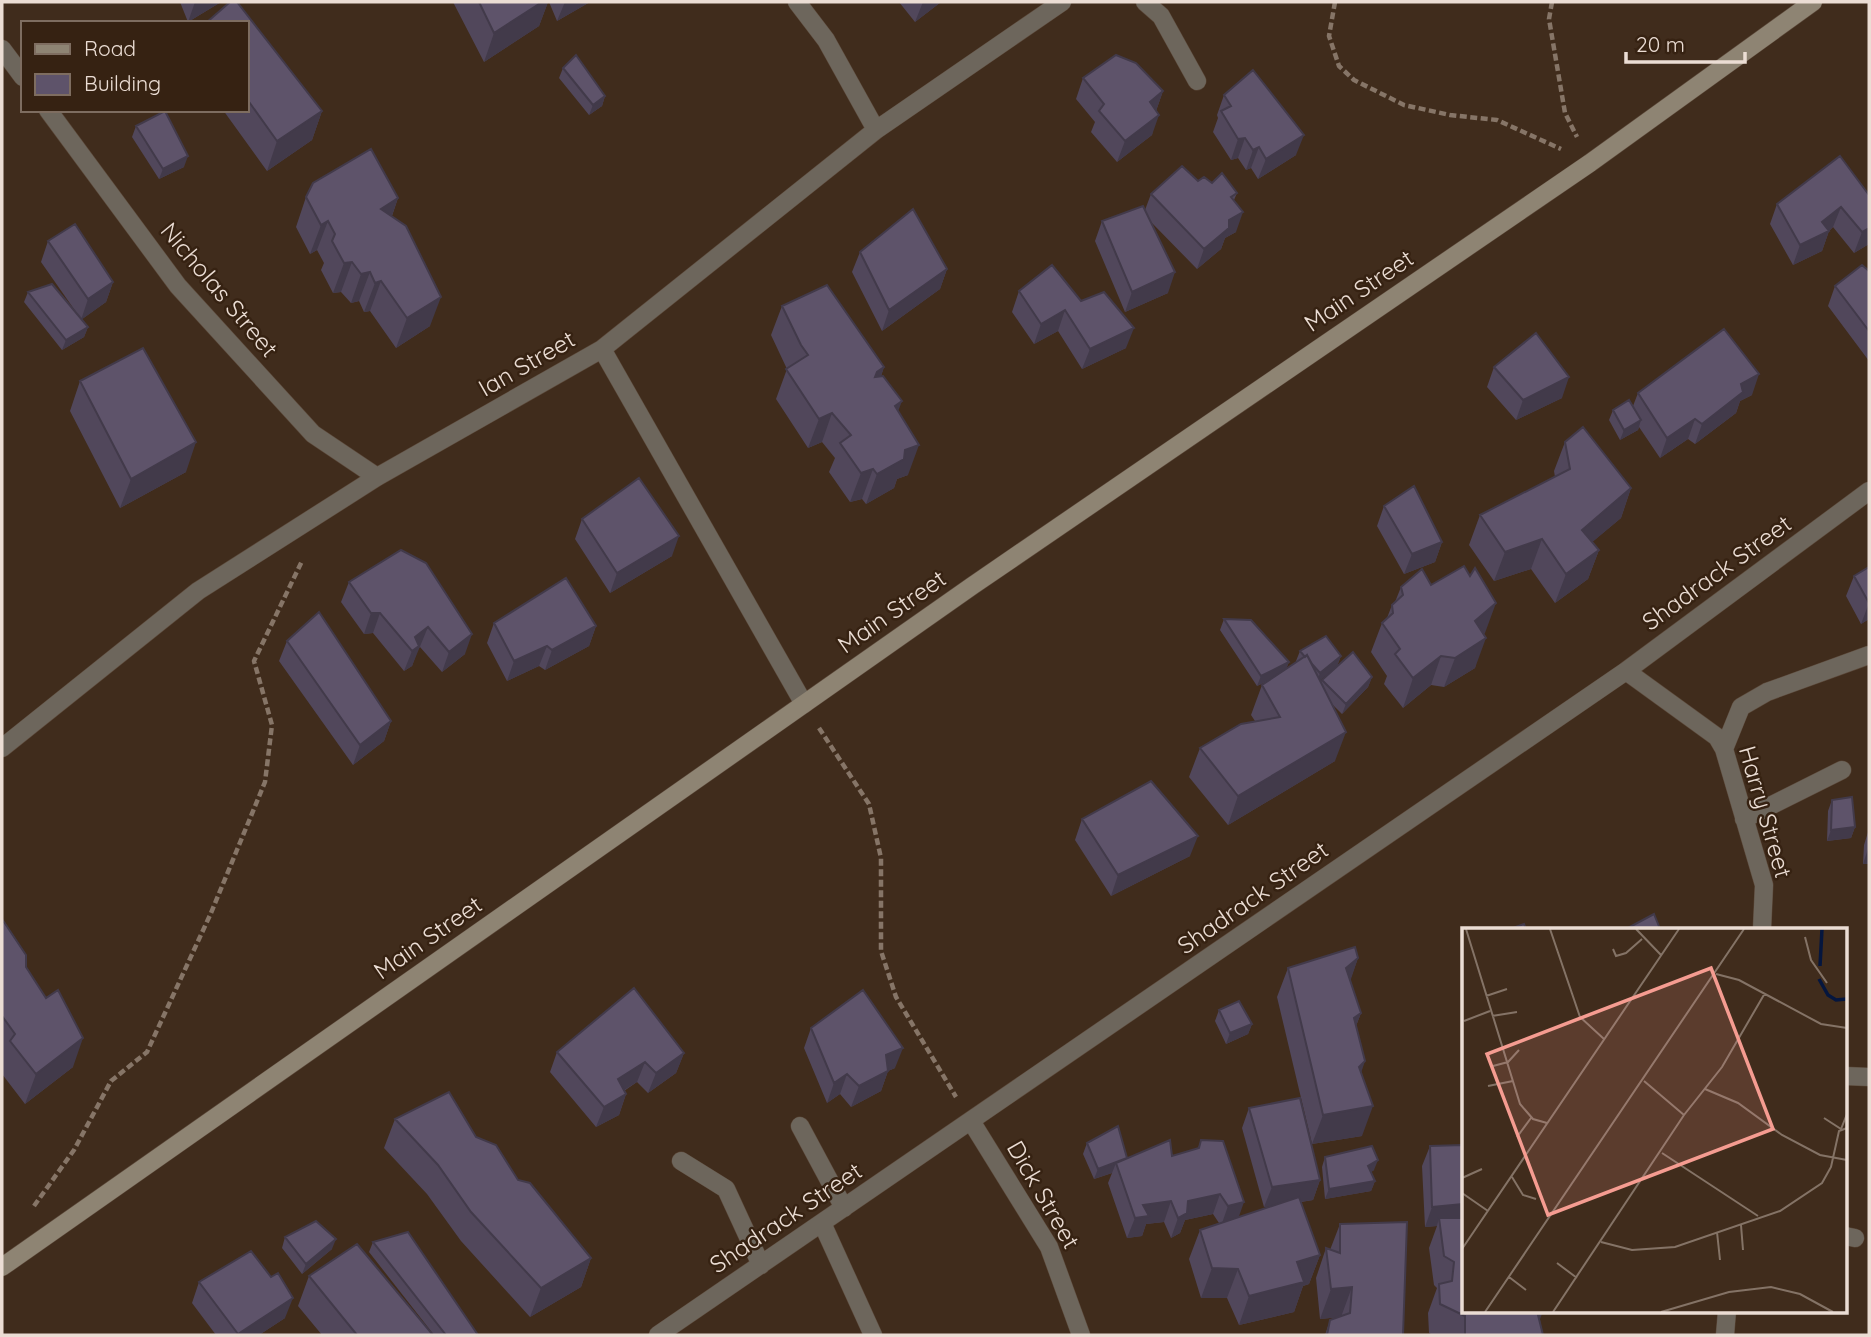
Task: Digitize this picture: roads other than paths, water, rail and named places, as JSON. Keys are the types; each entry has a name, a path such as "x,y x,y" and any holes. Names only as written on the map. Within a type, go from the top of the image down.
{"street":[{"path":"797,2 827,40 876,130"},
{"name":"Ian Street","path":"2,748 198,591 377,477 603,349 876,130 1062,2"},
{"path":"1145,2 1161,16 1197,81"},
{"name":"Main Street","path":"2,1267 1018,554 1590,163 1813,2"},
{"path":"2,49 21,74"},
{"name":"Nicholas Street","path":"49,112 187,296 313,434 377,477"},
{"path":"603,349 804,704"},
{"name":"Shadrack Street","path":"658,1335 1626,671 1869,491"},
{"path":"1724,748 1741,707 1767,692 1869,655"},
{"name":"Harry Street","path":"1626,671 1717,737 1724,748 1764,885 1762,928"},
{"path":"1744,819 1842,770"},
{"path":"1846,1076 1869,1077"},
{"name":"Dick Street","path":"971,1121 1049,1247 1081,1335"},
{"path":"800,1126 844,1208"},
{"path":"681,1161 726,1189 761,1265"},
{"path":"822,1223 873,1335"},
{"path":"1725,1335 1727,1312"}]}
